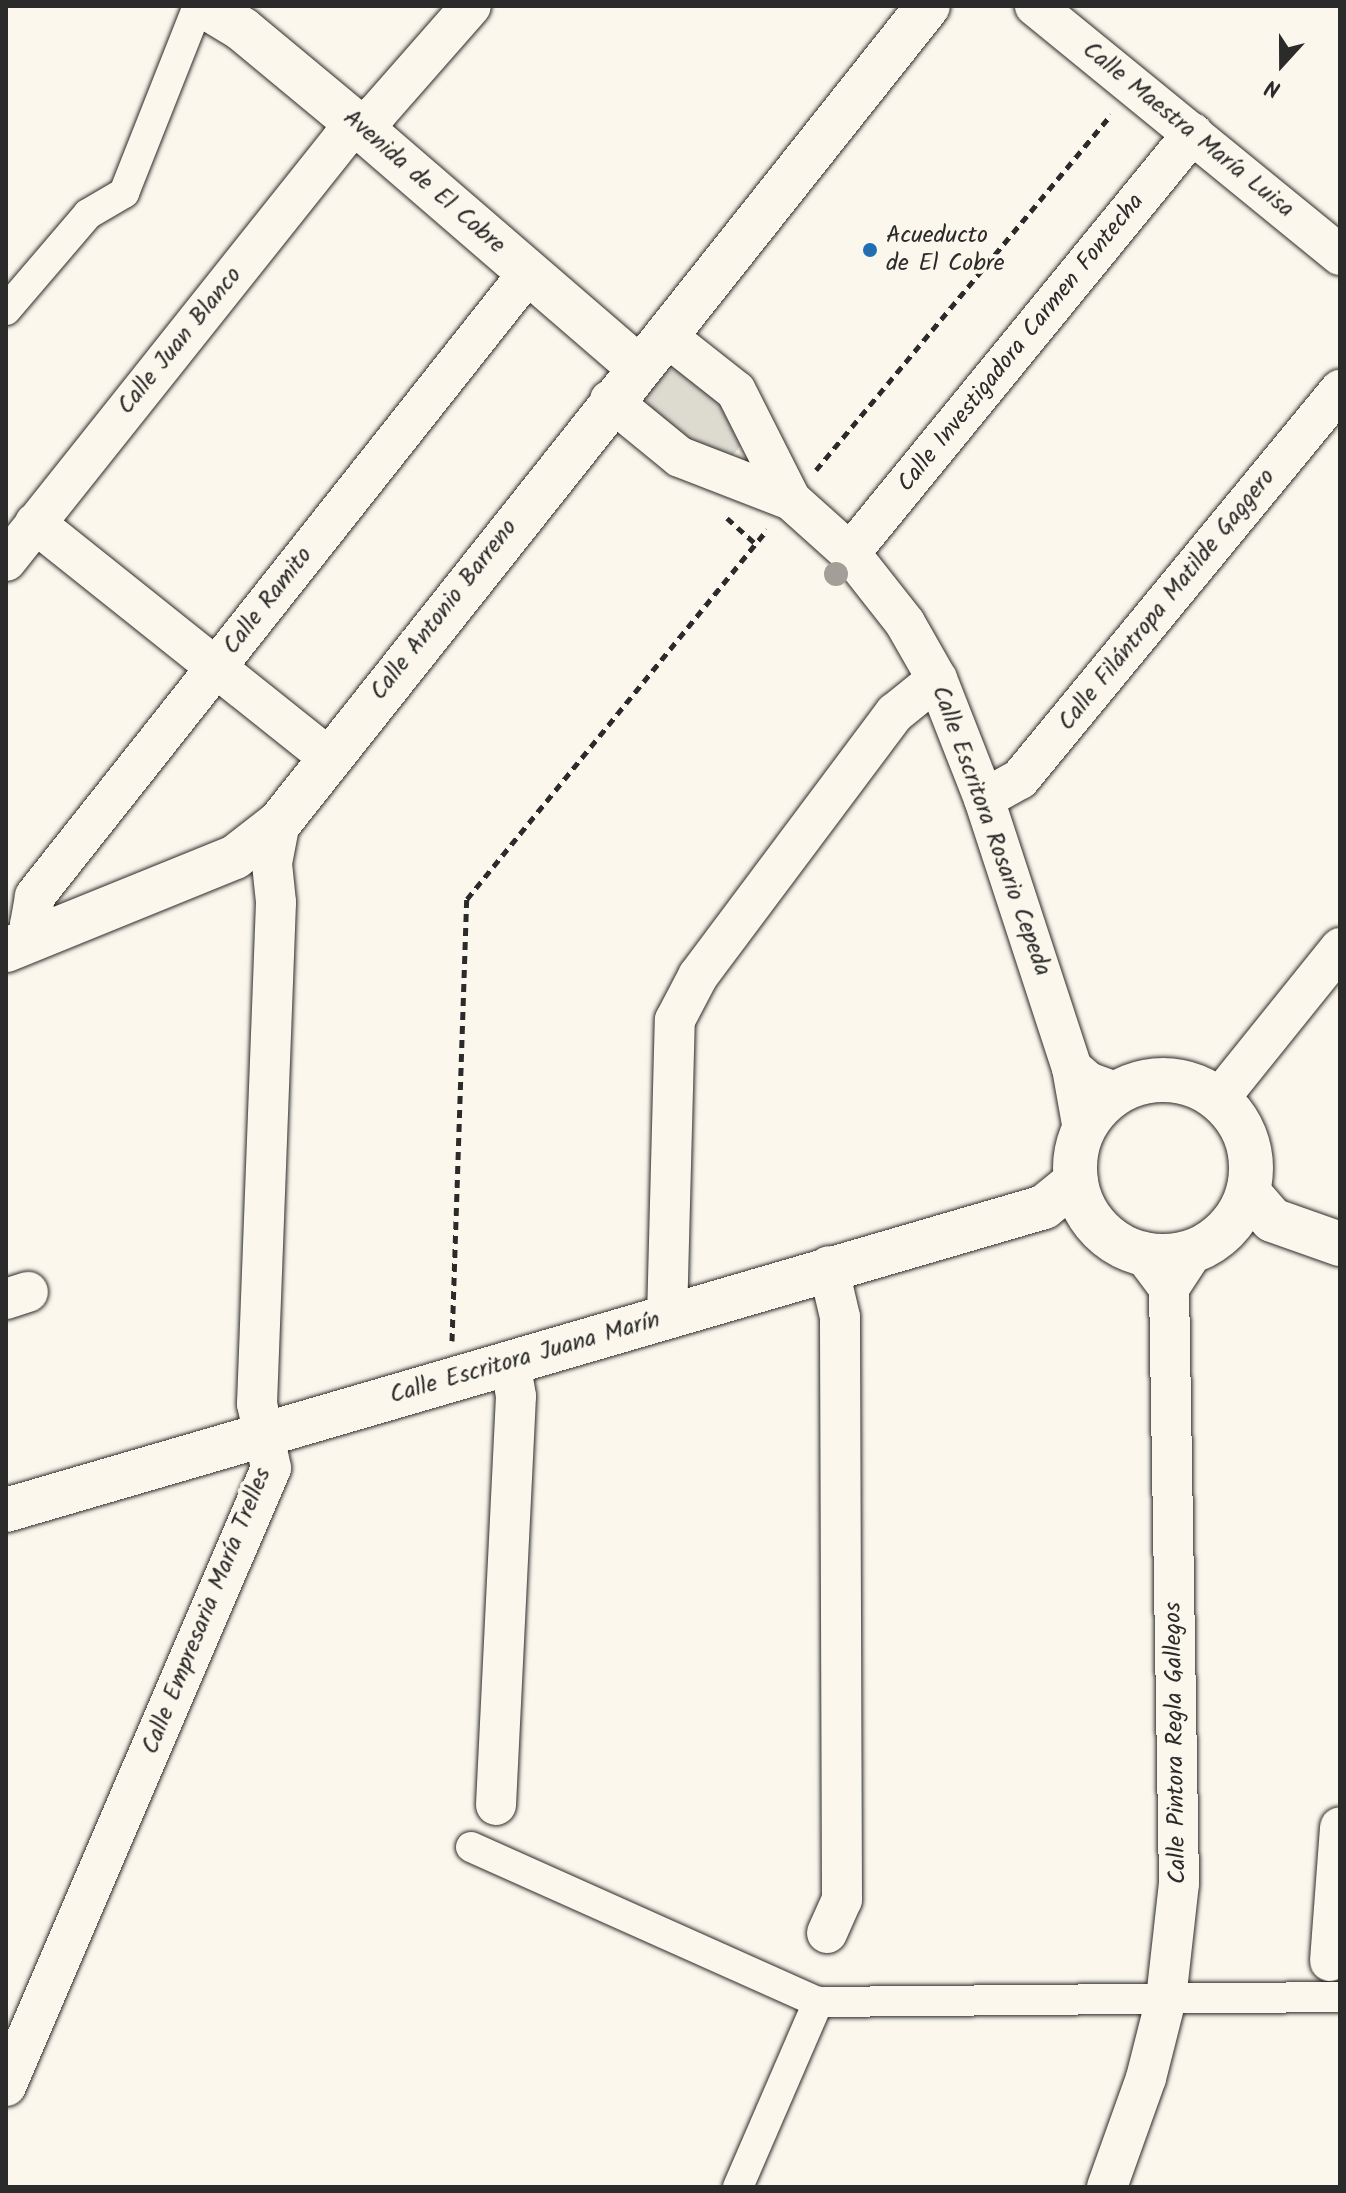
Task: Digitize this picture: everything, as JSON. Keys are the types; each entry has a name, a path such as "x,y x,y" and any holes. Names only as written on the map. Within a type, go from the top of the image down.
{"street":[{"name":"Avenida de El Cobre","path":"201,6 242,29 529,272 652,351"},
{"path":"6,310 88,214 124,193 201,6"},
{"name":"Calle Juan Blanco","path":"16,543 342,139 377,113 471,6"},
{"path":"791,500 736,391 652,351 928,6"},
{"name":"Calle Maestra María Luisa","path":"1035,6 1340,255"},
{"name":"Calle Investigadora Carmen Fontecha","path":"850,553 1193,133"},
{"name":"Calle Ramito","path":"20,944 30,925 35,896 529,272"},
{"name":"Calle Antonio Barreno","path":"20,944 235,857 280,822 328,757 652,351"},
{"name":"Calle Filántropa Matilde Gaggero","path":"984,799 1020,779 1340,390"},
{"path":"610,400 680,457 791,500"},
{"name":"Calle Escritora Rosario Cepeda","path":"791,500 850,553 905,623 937,679 984,799 1072,1068 1083,1130"},
{"path":"16,543 216,667 328,757"},
{"path":"667,1318 675,1020 698,976 895,713 937,679"},
{"name":"Calle Empresaria María Trelles","path":"6,2086 271,1468 257,1404 276,902 272,863 280,822"},
{"path":"1218,1100 1340,948"},
{"path":"1072,1068 1088,1082 1118,1093"},
{"path":"1142,1252 1169,1288 1208,1241 1248,1192 1249,1151 1243,1132 1218,1100 1169,1081 1118,1093 1083,1130 1069,1201 1115,1241 1142,1252 1169,1255 1208,1241 1293,1230"},
{"path":"1248,1192 1272,1220 1293,1230 1340,1244"},
{"name":"Calle Escritora Juana Marín","path":"6,1510 667,1318 828,1266 1069,1201"},
{"path":"827,1933 842,1900 840,1317 828,1266"},
{"name":"Calle Pintora Regla Gallegos","path":"1107,2187 1146,2078 1166,1999 1179,1883 1169,1288"},
{"path":"496,1805 516,1396 510,1362"},
{"path":"471,1847 818,2002 1166,1999 1332,1985 1340,1827"},
{"path":"738,2187 818,2002"}],"path":[{"path":"461,1376 449,1330 467,899 791,500 1135,86"}],"shaded area":[{"path":"684,366 726,402 745,440 730,459 718,460 648,410 646,389 657,374"}],"place":[{"name":"Acueducto de El Cobre","path":"870,250"}]}
